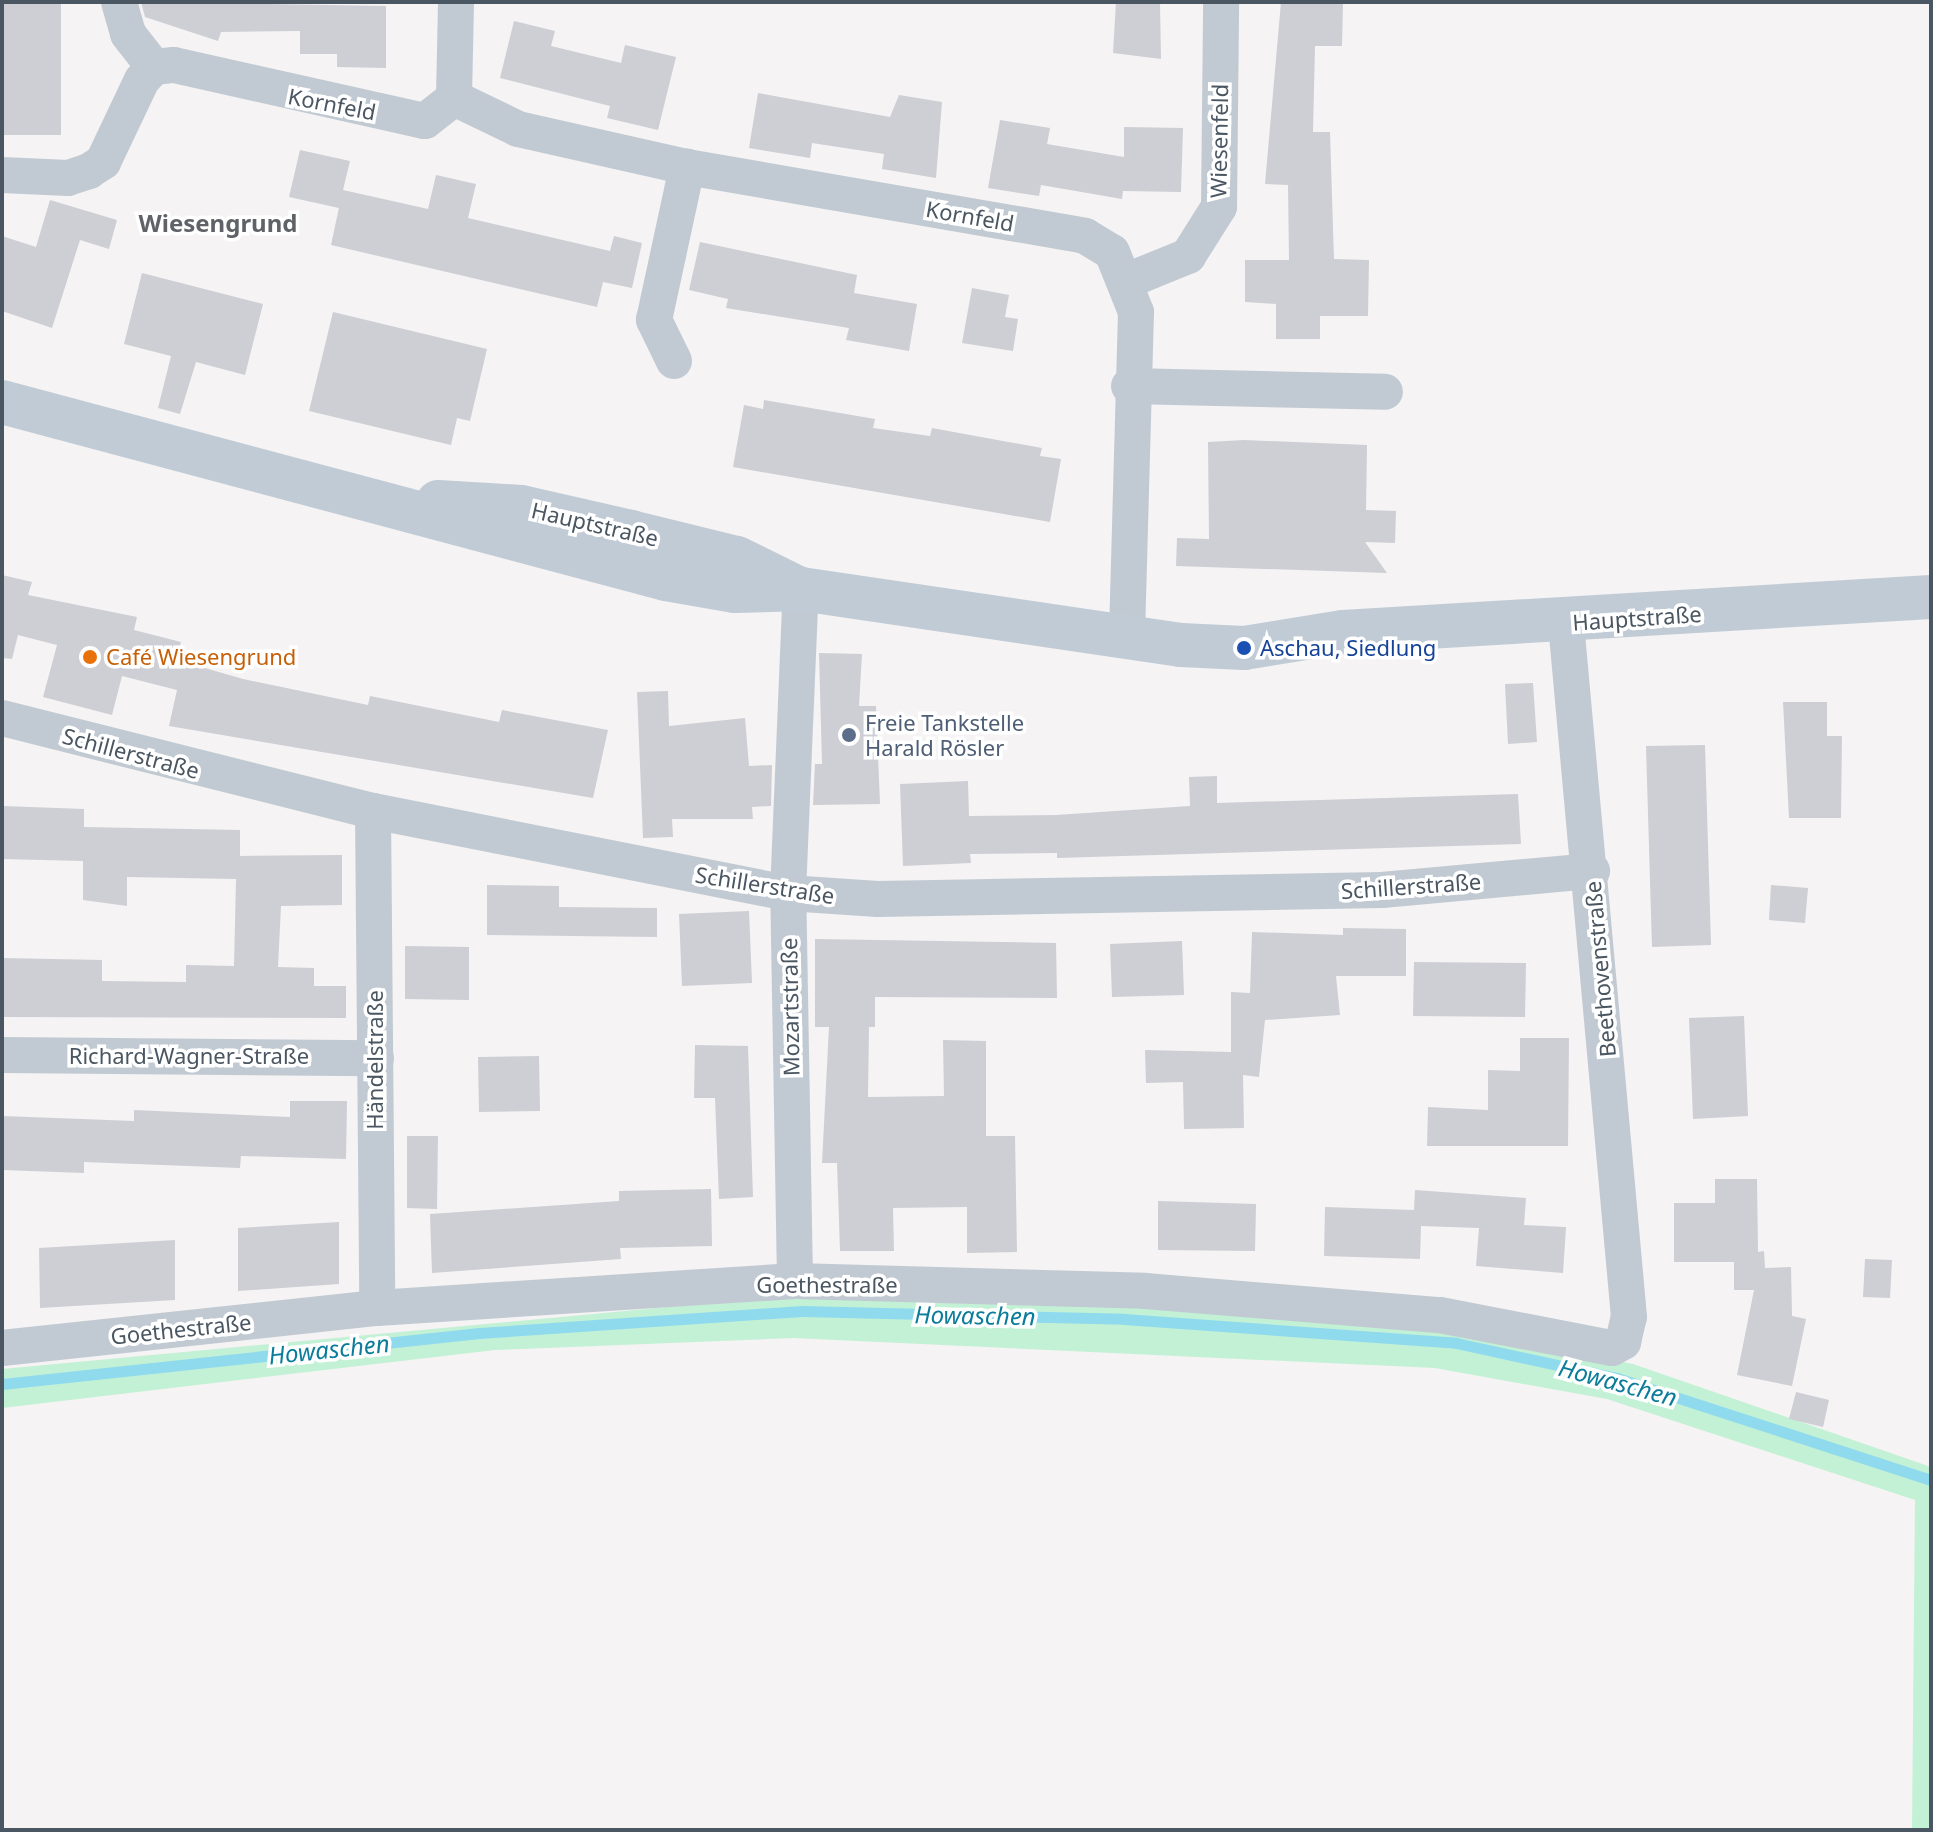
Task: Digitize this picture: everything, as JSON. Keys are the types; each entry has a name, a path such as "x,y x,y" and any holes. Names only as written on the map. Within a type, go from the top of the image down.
{"main road":[{"name":"Hauptstraße","path":"2,402 379,498 449,526 666,579 735,591 801,589 942,615 1127,634 1211,617 1343,632 1566,623 1931,597"}],"street":[{"path":"2,175 68,178 103,162 154,67 128,34 119,2"},
{"path":"454,98 456,2"},
{"name":"Wiesenfeld","path":"1129,280 1188,256 1219,207 1221,2"},
{"name":"Kornfeld","path":"154,67 174,65 307,101 425,121 454,98 518,129 687,167 1085,236 1112,252 1129,280 1136,312 1129,386 1127,634"},
{"path":"674,361 654,320 687,167"},
{"path":"1129,386 1385,392"},
{"name":"Mozartstraße","path":"795,1281 788,893 801,589"},
{"name":"Beethovenstraße","path":"1566,623 1592,871 1629,1317"},
{"name":"Schillerstraße","path":"2,718 373,811 788,893 878,899 1368,891 1592,871"},
{"name":"Händelstraße","path":"373,811 377,1308"},
{"name":"Richard-Wagner-Straße","path":"2,1055 376,1058"},
{"name":"Goethestraße","path":"2,1348 377,1308 795,1281 1145,1291 1409,1312 1612,1348 1623,1342 1629,1317"}],"green space":[{"path":"797,1295 1137,1306 1453,1328 1633,1364 1931,1467 1931,1830 1912,1830 1915,1500 1607,1399 1435,1368 793,1338 495,1350 2,1408 2,1369"}],"building":[{"path":"2,2 61,2 61,135 2,135"},
{"path":"141,2 386,6 386,68 337,67 337,54 300,54 300,31 221,32 218,41 145,17"},
{"path":"1116,2 1160,2 1161,59 1113,53"},
{"path":"1281,2 1343,2 1342,46 1315,46 1313,132 1330,132 1334,259 1369,260 1368,316 1320,316 1320,339 1276,339 1276,304 1245,302 1245,260 1289,260 1288,185 1265,184"},
{"path":"514,21 555,31 551,46 621,63 625,45 676,57 658,130 607,118 610,106 500,78"},
{"path":"758,93 890,117 899,95 942,102 936,178 882,169 884,154 812,143 810,158 749,148"},
{"path":"1000,120 1050,128 1047,144 1124,157 1124,127 1183,128 1181,192 1123,191 1122,199 1041,185 1039,196 988,188"},
{"path":"300,150 350,161 343,190 428,209 436,175 476,184 468,218 610,251 614,236 642,243 632,288 603,282 597,307 331,245 339,208 289,197"},
{"path":"50,200 117,220 109,249 80,240 52,328 2,311 2,236 36,247"},
{"path":"700,242 857,275 854,293 917,304 909,351 846,340 849,328 726,308 728,299 689,290"},
{"path":"142,273 263,304 245,375 196,362 180,414 158,408 171,356 124,344"},
{"path":"972,288 1009,295 1005,317 1018,319 1013,351 962,343"},
{"path":"333,312 487,349 470,421 457,418 451,445 309,411"},
{"path":"764,400 875,419 873,428 930,436 932,428 1042,448 1040,456 1061,459 1050,522 733,467 744,405 763,409"},
{"path":"1244,440 1367,445 1366,510 1396,511 1395,543 1365,542 1387,573 1176,566 1177,538 1209,539 1208,442"},
{"path":"2,575 32,582 28,595 137,617 134,630 181,642 177,660 243,679 368,705 370,696 499,722 502,710 608,730 593,798 169,726 177,690 122,676 112,715 43,697 57,645 18,635 12,659 2,658"},
{"name":"Freie Tankstelle Harald Rösler","path":"819,653 862,654 859,706 876,706 880,804 813,805 815,764 822,764"},
{"path":"1533,683 1537,742 1508,744 1505,684"},
{"path":"668,691 669,726 745,718 749,766 772,765 771,806 752,807 753,819 672,819 673,837 643,838 637,692"},
{"path":"1783,702 1827,702 1827,736 1842,736 1841,818 1789,818"},
{"path":"1705,745 1711,945 1652,947 1646,746"},
{"path":"1217,776 1217,803 1518,794 1521,844 1057,858 1057,853 970,854 971,863 903,866 900,784 968,781 969,816 1056,815 1190,806 1189,777"},
{"path":"2,806 84,809 84,827 240,830 240,856 342,855 342,905 281,906 278,967 314,968 314,986 346,986 346,1018 2,1017 2,958 102,960 102,981 186,982 186,965 234,966 236,879 127,877 127,906 83,900 83,861 2,859"},
{"path":"487,885 559,886 559,907 657,908 657,937 487,935"},
{"path":"1771,885 1808,888 1805,923 1769,920"},
{"path":"749,911 752,983 682,986 679,914"},
{"path":"1343,928 1406,929 1406,976 1336,976 1340,1015 1265,1020 1259,1077 1243,1075 1244,1128 1184,1129 1183,1082 1146,1083 1145,1050 1231,1052 1231,992 1250,993 1252,932 1343,935"},
{"path":"815,939 1056,943 1057,998 875,997 875,1027 869,1027 868,1097 944,1096 943,1040 986,1041 986,1136 1015,1136 1017,1252 967,1253 967,1207 893,1208 894,1251 840,1251 837,1163 822,1163 829,1027 815,1027"},
{"path":"1182,941 1184,995 1112,997 1110,944"},
{"path":"405,946 469,947 469,1000 405,999"},
{"path":"1414,962 1526,963 1525,1017 1413,1016"},
{"path":"1744,1016 1748,1116 1693,1119 1689,1018"},
{"path":"1520,1038 1569,1038 1568,1146 1427,1146 1428,1107 1488,1110 1488,1070 1520,1071"},
{"path":"695,1045 748,1046 753,1197 719,1199 715,1098 694,1098"},
{"path":"539,1056 540,1111 479,1112 478,1057"},
{"path":"290,1101 347,1101 346,1159 241,1156 240,1168 84,1162 84,1173 2,1170 2,1116 134,1121 134,1110 290,1117"},
{"path":"407,1136 438,1136 437,1209 407,1208"},
{"path":"1715,1179 1757,1179 1758,1252 1764,1251 1765,1268 1791,1267 1792,1316 1806,1319 1792,1386 1737,1375 1754,1290 1734,1290 1734,1262 1674,1262 1674,1203 1715,1203"},
{"path":"711,1189 712,1246 620,1248 621,1259 432,1273 430,1214 619,1201 619,1191"},
{"path":"1415,1190 1526,1198 1524,1225 1566,1227 1563,1273 1476,1266 1479,1228 1421,1226 1420,1259 1324,1256 1325,1207 1414,1210"},
{"path":"1158,1201 1256,1204 1255,1251 1158,1250"},
{"path":"339,1222 339,1284 238,1291 238,1228"},
{"path":"175,1240 175,1300 40,1308 39,1248"},
{"path":"1865,1259 1892,1260 1890,1298 1863,1297"},
{"path":"1796,1392 1829,1400 1823,1427 1789,1419"}],"waterway":[{"name":"Howaschen","path":"2,1384 479,1333 802,1311 1124,1319 1456,1343 1617,1378 1931,1480"}],"place":[{"name":"Aschau, Siedlung","path":"1244,648"},
{"name":"Café Wiesengrund","path":"90,657"},
{"name":"Freie Tankstelle Harald Rösler","path":"849,735"}],"district":[{"name":"Wiesengrund","path":"218,223"}]}
